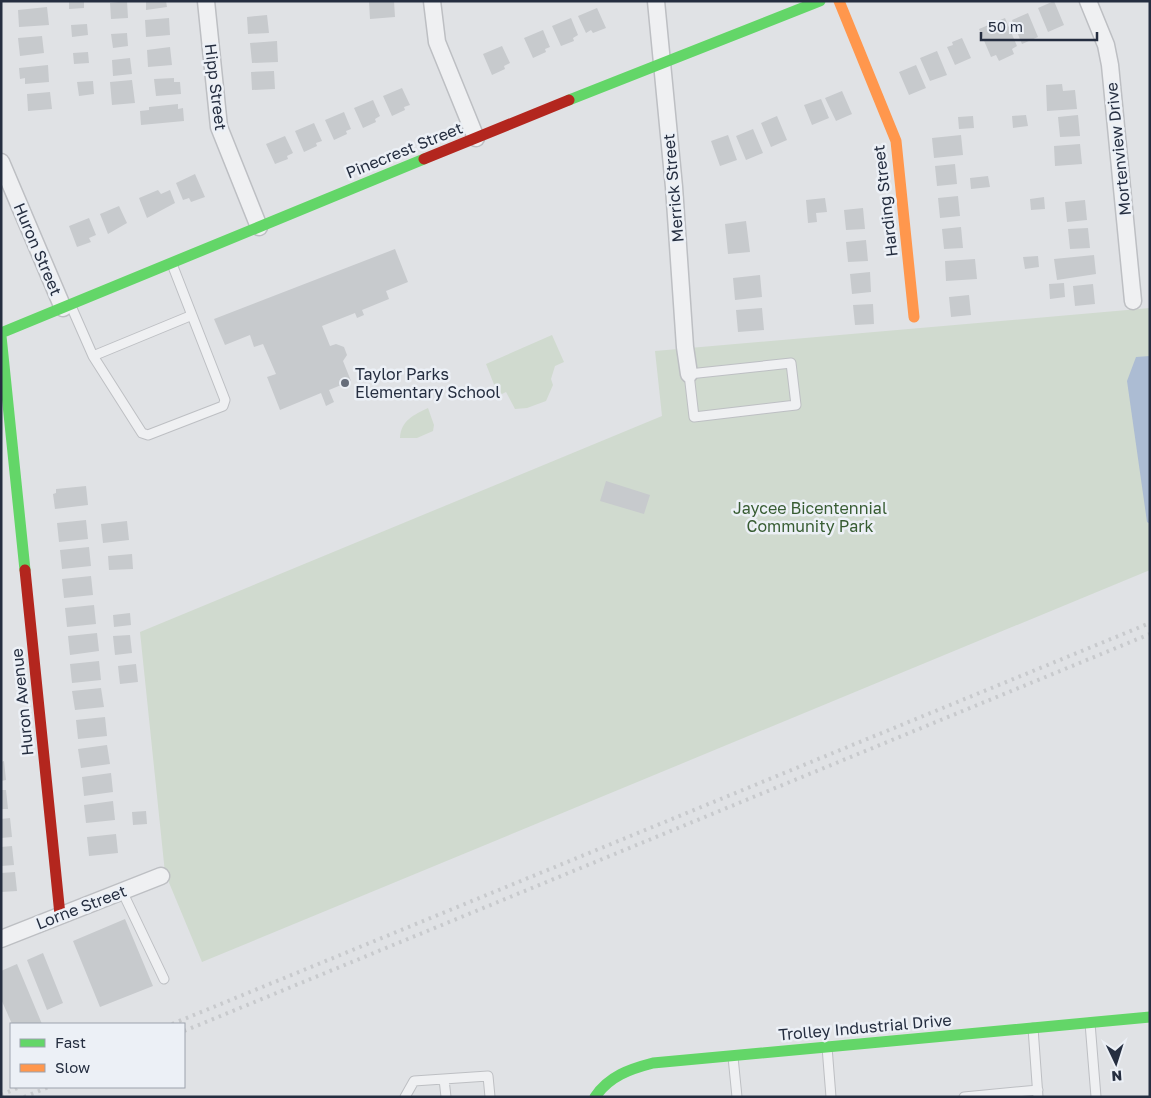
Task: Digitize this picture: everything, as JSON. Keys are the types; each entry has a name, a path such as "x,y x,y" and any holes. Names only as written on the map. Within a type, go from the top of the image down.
{"street":[{"name":"Hipp Street","path":"206,1 219,127 259,227"},
{"path":"432,1 438,42 476,138"},
{"name":"Merrick Street","path":"656,1 674,187 685,347 689,374"},
{"name":"Pinecrest Street","path":"1,335 171,262 662,62 820,1"},
{"name":"Harding Street","path":"839,1 896,141 914,317"},
{"name":"Mortenview Drive","path":"1088,1 1106,45 1110,66 1133,301"},
{"name":"Huron Street","path":"1,162 67,306"},
{"name":"Huron Avenue","path":"1,335 60,916"},
{"name":"Lorne Street","path":"1,939 161,876"},
{"name":"Trolley Industrial Drive","path":"595,1097 601,1086 630,1069 653,1063 1150,1017"}],"lane":[{"path":"67,306 92,356 144,435 223,406 225,400 190,316 171,262"},
{"path":"92,356 190,316"},
{"path":"792,362 796,405 694,417 689,374 792,362"},
{"path":"122,892 164,979"},
{"path":"1090,1022 1096,1097"},
{"path":"964,1097 1038,1094 1033,1028"},
{"path":"827,1047 831,1097"},
{"path":"733,1056 737,1097"},
{"path":"405,1097 414,1081 488,1076 490,1097"},
{"path":"444,1079 446,1097"}],"green space":[{"name":"Jaycee Bicentennial Community Park","path":"1150,308 1150,570 202,962 165,873 140,632 662,416 655,351"},
{"path":"552,335 564,362 555,366 551,379 553,385 546,401 527,408 515,409 506,392 502,394 495,387 486,364"},
{"path":"428,408 434,425 433,431 417,438 400,438 406,422"}],"water":[{"path":"1150,356 1150,524 1147,522 1127,381 1136,357"}],"building":[{"path":"69,1 84,1 84,8 69,9"},
{"path":"127,1 128,18 111,19 110,3"},
{"path":"146,1 166,1 167,7 146,10"},
{"path":"394,1 395,17 370,19 369,2"},
{"path":"1054,1 1064,25 1048,32 1038,8"},
{"path":"47,7 49,25 19,27 18,10"},
{"path":"597,8 606,28 593,33 591,30 586,33 578,16"},
{"path":"1028,13 1038,37 1022,44 1012,20"},
{"path":"267,15 269,33 248,34 247,17"},
{"path":"169,18 170,35 146,37 145,20"},
{"path":"571,18 578,35 573,38 574,41 561,46 552,26"},
{"path":"1005,18 1017,46 1012,49 1014,54 999,61 996,55 991,57 979,29"},
{"path":"87,24 88,35 72,37 71,25"},
{"path":"543,30 550,47 545,49 546,52 533,58 524,38"},
{"path":"127,33 128,46 113,48 111,34"},
{"path":"42,36 44,53 20,56 18,38"},
{"path":"962,38 971,58 955,65 947,47 953,45 952,42"},
{"path":"277,41 278,62 252,63 250,43"},
{"path":"502,46 510,63 504,66 505,69 492,75 483,54"},
{"path":"170,47 172,65 148,67 147,50"},
{"path":"937,51 947,75 930,81 920,58"},
{"path":"88,52 89,63 74,64 73,53"},
{"path":"130,58 132,74 113,76 112,60"},
{"path":"48,65 49,82 25,84 25,78 20,79 19,68"},
{"path":"916,65 926,88 909,95 899,72"},
{"path":"274,71 275,89 252,90 251,72"},
{"path":"174,78 174,82 180,82 181,94 156,96 154,79"},
{"path":"132,80 135,103 112,105 110,82"},
{"path":"93,81 94,94 79,96 77,82"},
{"path":"1062,84 1063,91 1075,90 1077,109 1047,111 1046,85"},
{"path":"402,88 410,105 404,107 405,110 392,116 383,96"},
{"path":"842,91 852,114 836,121 825,98"},
{"path":"50,92 52,109 28,111 27,94"},
{"path":"821,99 829,118 812,125 804,105"},
{"path":"373,100 380,116 375,119 376,122 363,128 354,108"},
{"path":"178,104 178,109 183,108 184,121 141,125 140,111 149,110 149,107"},
{"path":"344,112 351,129 346,131 347,134 334,140 325,120"},
{"path":"1026,115 1028,126 1013,128 1012,116"},
{"path":"1078,115 1080,136 1060,137 1058,117"},
{"path":"777,116 787,140 771,147 761,123"},
{"path":"973,116 974,128 959,129 958,117"},
{"path":"314,123 322,141 316,143 317,146 304,152 295,131"},
{"path":"753,129 763,153 746,160 736,136"},
{"path":"728,135 737,160 720,166 711,141"},
{"path":"961,135 963,155 934,158 932,138"},
{"path":"285,136 293,153 287,156 288,159 275,164 266,144"},
{"path":"1080,144 1082,164 1055,166 1054,146"},
{"path":"955,164 957,184 937,186 935,166"},
{"path":"195,174 205,197 191,202 189,198 183,200 176,183"},
{"path":"988,176 990,187 971,189 970,178"},
{"path":"158,190 161,194 170,190 175,203 147,218 139,198"},
{"path":"958,196 960,216 940,218 938,198"},
{"path":"1044,197 1045,209 1031,210 1030,199"},
{"path":"825,198 827,212 816,213 817,222 808,223 806,200"},
{"path":"1085,200 1087,220 1067,222 1065,202"},
{"path":"119,206 127,223 108,234 100,214"},
{"path":"863,208 865,229 846,230 844,210"},
{"path":"89,218 96,235 89,238 91,242 77,247 69,226"},
{"path":"746,221 750,252 728,254 725,224"},
{"path":"961,227 963,248 944,249 942,229"},
{"path":"1088,228 1090,248 1070,249 1068,229"},
{"path":"866,240 868,261 848,262 846,242"},
{"path":"395,249 408,282 386,291 389,299 362,310 364,315 357,318 355,313 322,326 330,346 336,344 344,347 347,355 343,361 351,381 329,390 334,402 326,406 321,393 280,410 267,377 276,374 263,344 254,347 250,335 225,345 214,319"},
{"path":"1094,255 1096,274 1057,280 1054,259"},
{"path":"1038,256 1039,267 1025,269 1023,257"},
{"path":"975,259 977,279 946,281 945,261"},
{"path":"870,272 871,292 852,294 850,274"},
{"path":"760,275 762,297 735,300 733,278"},
{"path":"1064,283 1065,297 1050,299 1049,284"},
{"path":"1093,284 1095,304 1075,306 1073,286"},
{"path":"969,295 971,315 951,317 949,297"},
{"path":"873,304 874,324 855,325 853,305"},
{"path":"762,308 764,330 738,332 736,310"},
{"path":"606,481 650,495 644,514 600,501"},
{"path":"86,486 88,505 55,509 53,494 56,493 56,489"},
{"path":"86,520 88,539 59,542 57,523"},
{"path":"127,521 129,540 103,543 101,524"},
{"path":"89,547 91,566 62,569 60,550"},
{"path":"132,554 133,569 109,570 108,556"},
{"path":"91,576 93,595 64,598 62,579"},
{"path":"94,605 96,624 67,627 65,608"},
{"path":"130,613 131,625 114,627 113,615"},
{"path":"97,633 99,651 70,655 68,636"},
{"path":"130,635 132,653 115,655 113,636"},
{"path":"99,661 101,680 72,683 70,664"},
{"path":"136,664 138,682 120,684 118,666"},
{"path":"101,688 104,707 75,710 72,691"},
{"path":"105,717 107,736 78,739 76,720"},
{"path":"107,745 110,764 81,768 78,749"},
{"path":"4,761 6,780 1,781 1,762"},
{"path":"111,773 113,792 84,796 82,777"},
{"path":"1,790 6,790 8,809 1,809"},
{"path":"113,801 115,820 86,823 84,805"},
{"path":"146,811 147,824 133,825 132,812"},
{"path":"10,818 12,837 1,838 1,819"},
{"path":"116,834 118,853 89,856 87,837"},
{"path":"12,846 14,865 1,866 1,847"},
{"path":"15,872 17,891 1,892 1,873"},
{"path":"125,919 153,986 100,1007 73,941"},
{"path":"43,953 63,1003 47,1010 27,960"},
{"path":"17,964 42,1023 12,1023 1,999 1,971"}],"railway":[{"path":"174,1023 1150,623"},
{"path":"185,1031 1150,634"},
{"path":"1,1095 18,1088"},
{"path":"24,1097 46,1088"}],"traffic: fast":[{"path":"569,100 820,1"},
{"path":"1,333 424,159"},
{"path":"1,336 25,570"},
{"path":"595,1097 607,1084 621,1074 653,1063 1150,1017"}],"traffic: slow":[{"path":"839,1 896,141 914,317"}],"traffic: jam":[{"path":"424,159 569,100"},
{"path":"25,570 60,915"}],"place":[{"name":"Taylor Parks Elementary School","path":"345,383"}]}
